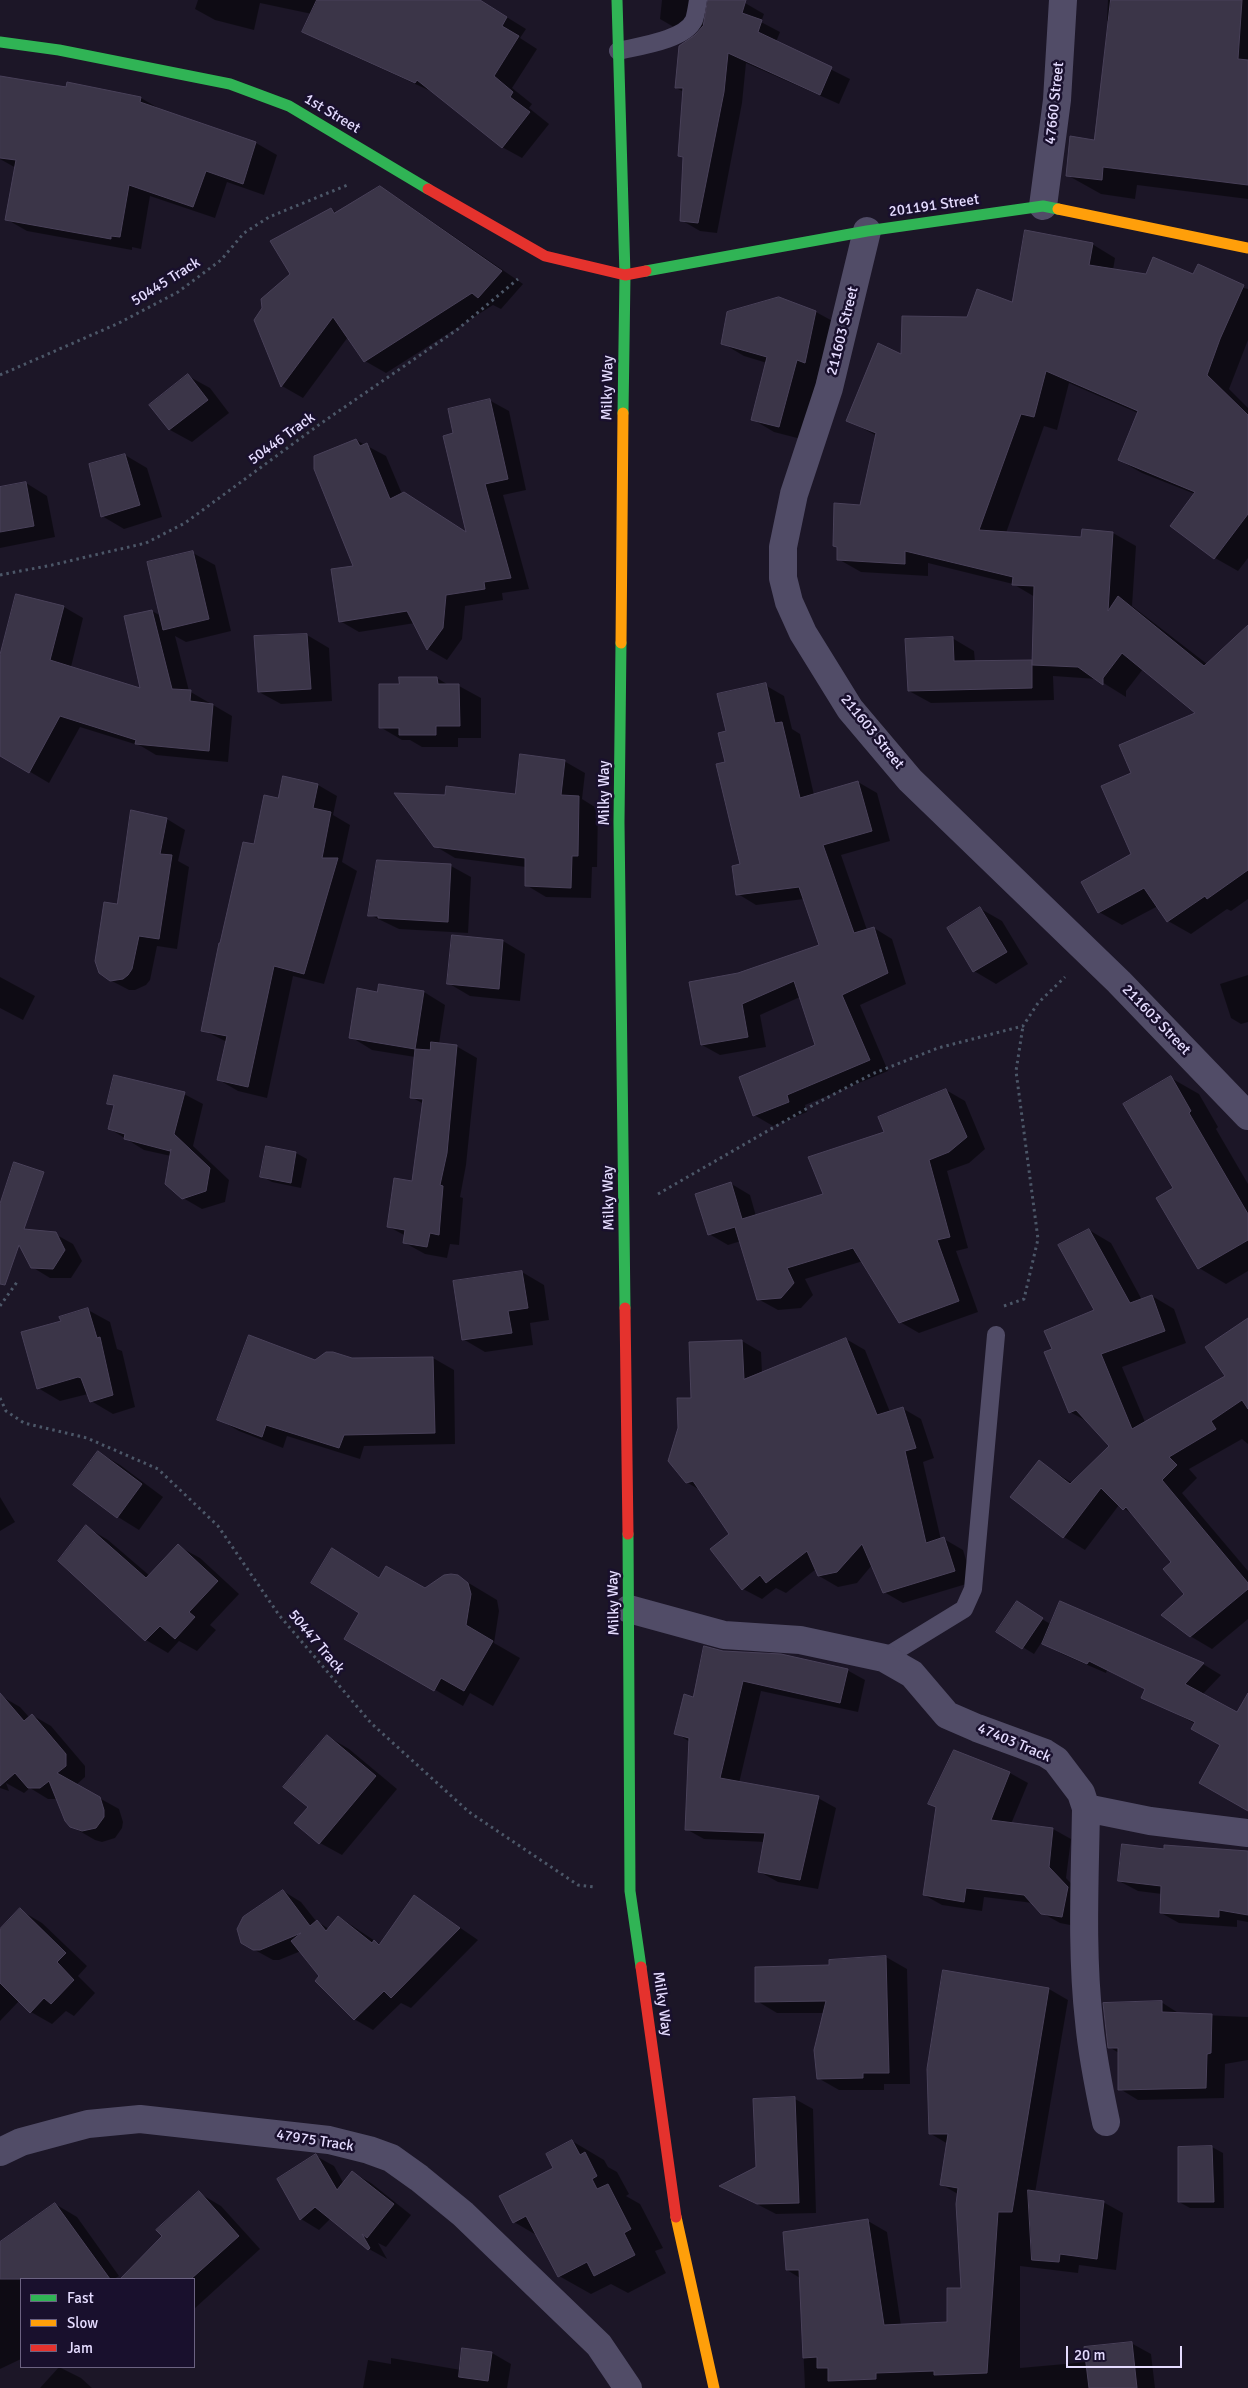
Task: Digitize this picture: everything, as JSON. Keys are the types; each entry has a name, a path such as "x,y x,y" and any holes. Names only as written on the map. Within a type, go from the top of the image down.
{"street":[{"name":"Milky Way","path":"617,0 624,275 619,822 629,1609 630,1891 679,2236 714,2388"},
{"name":"47660 Street","path":"1043,206 1057,100 1063,0"},
{"name":"1st Street","path":"0,42 59,50 230,84 289,106 385,164 546,256 624,275"},
{"name":"201191 Street","path":"624,275 867,231 1043,206 1248,248"},
{"name":"211603 Street","path":"867,231 829,388 794,494 783,547 783,578 789,602 803,633 850,709 904,773 1091,954 1248,1116"},
{"name":"47403 Track","path":"629,1609 724,1634 800,1640 884,1658 912,1674 947,1715 1045,1753 1056,1760 1081,1793 1086,1808 1086,1979 1096,2074 1106,2122"},
{"path":"1086,1808 1150,1821 1248,1833"},
{"name":"47975 Track","path":"0,2152 22,2142 88,2124 140,2120 330,2140 391,2158 463,2214 599,2345 628,2388"}],"lane":[{"path":"618,51 676,36 687,29 694,20 698,0"},
{"path":"884,1658 964,1609 974,1589 996,1335"}],"path":[{"name":"50445 Track","path":"0,375 119,323 178,292 221,260 244,233 269,217 362,179 385,164"},
{"name":"50446 Track","path":"0,575 52,566 146,543 185,523 320,424 458,329 546,256"},
{"path":"996,1335 997,1308 1024,1298 1038,1239 1016,1071 1023,1026 1038,1002 1091,954"},
{"path":"624,1215 735,1149 872,1074 938,1048 1023,1026"},
{"path":"0,1306 17,1282"},
{"name":"50447 Track","path":"0,1398 6,1411 24,1424 87,1438 158,1469 218,1526 279,1615 371,1723 469,1812 578,1885 630,1891"}],"building":[{"path":"317,0 480,0 507,17 502,26 519,36 494,76 513,92 510,97 530,112 502,148 417,80 415,83 302,32"},
{"path":"708,0 746,0 742,13 762,20 758,32 832,67 820,95 728,53 724,92 698,223 680,221 683,157 678,156 683,88 675,88 679,46 695,35 703,26"},
{"path":"1111,0 1242,0 1238,59 1248,60 1248,185 1103,167 1102,180 1066,176 1070,136 1094,140"},
{"path":"0,76 66,87 67,82 141,97 140,102 256,142 243,184 206,171 193,207 129,185 120,237 111,236 111,239 5,220 16,160 0,158"},
{"path":"380,186 502,271 478,298 472,293 364,362 333,317 281,387 254,320 262,308 261,299 290,274 270,241 331,208 334,213"},
{"path":"1025,230 1093,243 1089,265 1146,274 1153,257 1193,274 1198,264 1244,285 1220,339 1207,375 1248,415 1248,514 1214,559 1170,526 1195,492 1118,460 1138,411 1046,371 1034,417 1021,414 979,530 1081,537 1082,529 1113,532 1108,611 1118,596 1204,666 1248,625 1248,870 1207,899 1205,896 1167,922 1144,888 1098,913 1081,882 1131,854 1101,786 1131,773 1119,745 1195,713 1122,653 1103,678 1103,685 1078,667 1032,665 1034,586 1012,585 1013,577 905,551 905,564 837,560 837,547 833,546 834,503 860,505 876,433 846,421 878,343 901,354 902,316 967,317 977,289 1012,302"},
{"path":"779,297 816,311 805,363 797,360 779,427 751,420 767,357 721,344 727,312"},
{"path":"188,374 208,400 169,430 149,405"},
{"path":"490,399 508,479 485,484 511,578 484,582 485,589 446,595 443,628 427,650 407,611 339,622 331,569 353,566 314,469 314,456 356,439 360,446 367,443 390,499 404,492 466,532 443,436 453,433 448,409"},
{"path":"125,454 140,505 101,517 89,464"},
{"path":"26,482 34,526 0,532 0,487"},
{"path":"193,551 209,619 163,630 147,562"},
{"path":"16,594 64,606 50,660 140,688 124,616 152,610 172,689 191,690 190,701 213,704 209,751 135,744 136,740 60,716 29,773 0,756 0,655"},
{"path":"307,634 311,689 258,692 254,636"},
{"path":"953,637 954,661 1032,660 1032,688 908,691 905,639"},
{"path":"399,677 437,677 438,684 459,684 460,726 436,726 436,735 399,735 399,728 379,728 379,684 399,684"},
{"path":"766,683 775,723 782,722 800,798 858,781 872,831 823,845 854,933 874,927 888,973 842,995 870,1060 787,1095 789,1102 753,1116 739,1077 815,1045 794,981 742,1004 748,1037 701,1045 689,982 738,973 819,945 799,887 736,895 732,866 740,864 716,764 725,762 718,733 726,731 717,694"},
{"path":"520,754 565,760 561,795 579,796 578,856 572,856 571,888 525,886 525,858 434,847 394,793 445,795 446,786 515,794"},
{"path":"283,776 318,784 313,808 331,812 322,858 338,858 304,974 274,966 248,1087 217,1080 227,1036 201,1031 219,943 243,842 254,844 264,795 278,798"},
{"path":"131,810 167,818 160,854 172,855 159,939 139,936 132,969 123,979 110,981 99,973 95,961 104,902 117,904"},
{"path":"377,860 451,864 448,922 368,916"},
{"path":"980,907 1007,952 973,972 947,928"},
{"path":"452,935 503,940 499,989 447,984"},
{"path":"379,984 424,991 415,1049 349,1038 357,988 377,992"},
{"path":"431,1042 457,1045 447,1153 440,1185 443,1186 439,1235 430,1233 427,1247 403,1243 405,1230 387,1227 394,1178 412,1181 423,1099 410,1098 415,1049 430,1050"},
{"path":"114,1075 185,1092 174,1134 210,1168 206,1191 182,1199 165,1184 171,1149 170,1151 124,1139 125,1134 108,1129 114,1105 107,1104"},
{"path":"1171,1076 1191,1111 1189,1113 1248,1214 1248,1240 1198,1269 1156,1198 1173,1188 1123,1104"},
{"path":"946,1089 967,1137 949,1152 929,1160 950,1237 937,1240 959,1301 899,1323 853,1248 787,1268 794,1283 781,1298 757,1300 735,1227 708,1235 695,1194 731,1182 742,1219 823,1194 808,1157 884,1132 878,1117"},
{"path":"266,1146 296,1152 291,1183 260,1177"},
{"path":"14,1162 44,1172 24,1229 56,1232 65,1250 53,1269 31,1268 19,1245 5,1285 0,1284 0,1204"},
{"path":"1089,1229 1130,1303 1152,1295 1165,1331 1101,1354 1132,1429 1225,1376 1205,1347 1248,1318 1248,1409 1242,1400 1211,1421 1216,1429 1169,1457 1177,1465 1162,1480 1248,1583 1248,1589 1190,1637 1161,1615 1184,1594 1163,1569 1171,1562 1126,1507 1123,1510 1101,1488 1063,1538 1010,1497 1039,1460 1070,1484 1109,1446 1076,1410 1069,1413 1044,1352 1052,1349 1044,1331 1094,1310 1058,1245"},
{"path":"522,1271 528,1308 508,1311 512,1333 462,1340 453,1281"},
{"path":"88,1308 97,1338 100,1337 113,1395 90,1402 81,1378 78,1377 37,1389 21,1332 61,1321 59,1317"},
{"path":"249,1335 315,1360 326,1352 333,1352 352,1358 433,1357 435,1433 344,1435 339,1448 266,1425 262,1437 217,1420"},
{"path":"846,1338 877,1415 903,1407 916,1448 905,1451 926,1543 944,1537 955,1571 883,1593 862,1544 837,1572 818,1576 807,1551 766,1583 760,1575 742,1590 710,1549 729,1534 693,1481 686,1483 668,1461 678,1428 677,1398 691,1398 689,1342 742,1340 744,1379"},
{"path":"98,1451 142,1484 117,1518 73,1485"},
{"path":"86,1525 146,1578 178,1544 218,1581 189,1612 195,1617 175,1639 160,1626 145,1641 58,1561"},
{"path":"332,1548 379,1578 386,1566 425,1588 444,1575 451,1574 458,1575 468,1583 471,1594 466,1625 493,1641 464,1691 441,1678 434,1691 344,1639 359,1613 311,1583"},
{"path":"1017,1601 1043,1618 1022,1649 996,1632"},
{"path":"1060,1601 1204,1663 1185,1684 1237,1712 1248,1693 1248,1811 1199,1783 1220,1745 1191,1729 1195,1722 1141,1698 1145,1689 1089,1661 1087,1664 1042,1644"},
{"path":"704,1646 723,1651 781,1654 848,1669 840,1703 743,1681 720,1778 819,1796 800,1880 758,1872 765,1833 685,1830 689,1738 674,1734 684,1694 693,1697"},
{"path":"0,1693 24,1721 32,1714 66,1754 66,1766 57,1773 100,1797 104,1817 96,1828 82,1831 70,1827 65,1821 49,1781 40,1788 28,1788 15,1773 0,1786"},
{"path":"327,1735 376,1776 319,1844 294,1823 308,1807 283,1787"},
{"path":"954,1750 1010,1772 991,1820 1053,1828 1049,1867 1068,1887 1062,1917 1041,1914 1024,1895 966,1888 964,1902 923,1895 936,1807 928,1804"},
{"path":"1122,1844 1164,1849 1164,1845 1248,1851 1248,1915 1219,1910 1219,1917 1160,1913 1161,1886 1118,1881"},
{"path":"283,1890 310,1926 317,1920 326,1931 338,1916 372,1943 374,1940 379,1945 414,1895 460,1928 391,1998 384,1991 354,2020 315,1981 319,1976 291,1941 301,1933 260,1950 253,1950 241,1943 237,1929 243,1917"},
{"path":"20,1908 66,1953 57,1962 74,1980 51,2004 44,1998 30,2013 0,1983 0,1929"},
{"path":"886,1956 889,2073 863,2073 863,2078 817,2079 814,2050 826,2001 755,2002 755,1967 829,1965 829,1960"},
{"path":"943,1970 1049,1988 1012,2212 998,2212 987,2373 934,2375 934,2371 876,2373 876,2379 828,2381 828,2368 817,2368 817,2357 803,2358 799,2270 786,2270 783,2232 868,2219 884,2325 947,2322 947,2288 961,2288 956,2204 958,2188 940,2185 948,2134 929,2134 927,2069"},
{"path":"1162,2001 1162,2012 1212,2014 1211,2053 1207,2054 1206,2088 1118,2090 1118,2048 1108,2048 1103,2003"},
{"path":"795,2097 799,2203 757,2204 719,2186 756,2167 753,2099"},
{"path":"572,2140 580,2155 585,2152 597,2176 592,2179 597,2189 608,2184 631,2229 624,2233 635,2255 594,2276 587,2262 558,2277 526,2216 513,2223 499,2196 553,2168 546,2154"},
{"path":"1212,2146 1214,2202 1178,2202 1178,2147"},
{"path":"316,2154 337,2190 352,2171 394,2204 367,2238 362,2234 370,2248 368,2250 315,2207 300,2220 277,2179"},
{"path":"1028,2190 1104,2201 1097,2259 1060,2254 1059,2262 1032,2260"},
{"path":"199,2191 239,2236 192,2278 121,2278 162,2236 156,2230"},
{"path":"55,2203 109,2278 0,2279 0,2242"},
{"path":"1132,2342 1137,2388 1089,2388 1084,2347"},
{"path":"462,2348 492,2352 488,2381 459,2377"}],"traffic: fast":[{"path":"617,0 625,275 623,413"},
{"path":"0,42 59,50 230,84 289,106 428,189"},
{"path":"646,271 867,231 1043,206 1058,209"},
{"path":"621,643 619,822 625,1308"},
{"path":"628,1534 630,1891 641,1967"}],"traffic: slow":[{"path":"1058,209 1248,248"},
{"path":"621,643 623,413"},
{"path":"676,2217 714,2388"}],"traffic: jam":[{"path":"428,189 545,256 625,275 646,271"},
{"path":"625,1308 628,1534"},
{"path":"641,1967 676,2217"}]}
